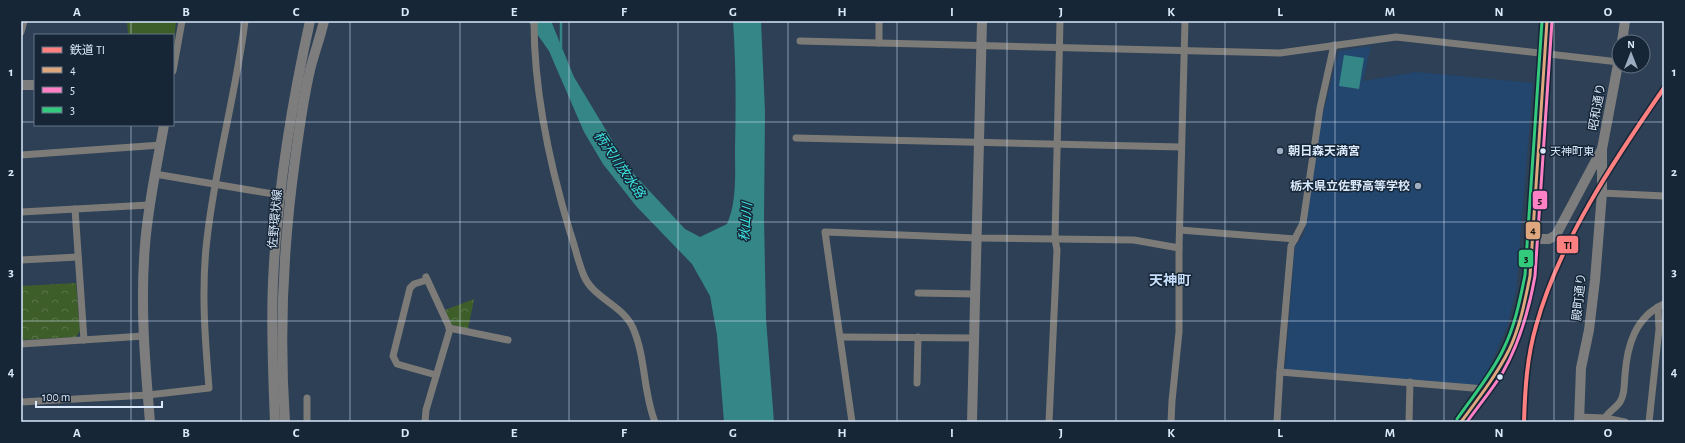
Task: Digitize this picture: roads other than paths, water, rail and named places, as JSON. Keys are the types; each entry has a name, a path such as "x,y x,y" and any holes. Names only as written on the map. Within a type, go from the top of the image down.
{"main road":[{"name":"佐野環状線","path":"285,422 282,375 285,196 290,123 310,21"},
{"name":"佐野環状線","path":"275,422 273,377 273,283 285,196 310,71 324,21"},
{"path":"972,422 978,238 982,21"},
{"path":"1461,422 1504,361 1518,327 1530,276 1547,21"},
{"path":"1623,34 1625,21"},
{"name":"昭和通り","path":"1533,239 1549,239 1556,235 1602,149 1616,74"},
{"path":"21,85 34,85"},
{"path":"150,422 144,336 143,280 149,205 164,126"},
{"name":"殿町通り","path":"1579,420 1581,368 1594,287 1602,193 1602,149"}],"street":[{"path":"21,32 24,21"},
{"path":"174,65 182,21"},
{"path":"21,402 148,395 209,388 205,328 204,271 214,184 245,21"},
{"path":"534,21 536,69 556,187 584,276 594,291 622,313 632,326 640,347 648,404 654,422"},
{"path":"879,21 879,43"},
{"path":"1049,422 1057,250 1055,239 1060,21"},
{"path":"1171,422 1179,332 1179,248 1185,21"},
{"path":"800,41 1280,53 1396,37 1611,59"},
{"path":"1277,422 1291,246 1303,223 1320,108 1334,45"},
{"path":"796,138 1181,147"},
{"path":"21,155 161,144"},
{"path":"155,174 285,196"},
{"path":"1602,193 1664,196"},
{"path":"21,212 149,205"},
{"path":"75,209 84,340"},
{"path":"1180,230 1295,238"},
{"path":"852,422 825,232 978,238 1134,240 1179,248"},
{"path":"21,260 78,258"},
{"path":"425,422 426,410 436,376 449,328 427,278 414,284 410,288 393,356 397,364 436,376"},
{"path":"918,293 976,294"},
{"path":"1605,418 1623,396 1625,366 1632,335 1647,315 1661,306"},
{"path":"1649,422 1661,306"},
{"path":"449,328 508,340"},
{"path":"21,344 144,336"},
{"path":"841,337 975,338"},
{"path":"917,383 918,337"},
{"path":"1280,372 1485,389"},
{"path":"1409,422 1410,382"},
{"path":"307,398 307,422"},
{"path":"1579,420 1605,418 1625,422"}],"water":[{"path":"528,21 551,21 574,77 630,170 685,229 700,237 727,224 734,197 736,101 733,21 761,21 765,112 764,218 766,319 774,422 724,422 717,335 710,296 692,264 636,206 603,164 584,132 549,51"},
{"path":"1344,55 1364,58 1359,89 1339,86"}],"waterway":[{"path":"561,21 561,48"}],"rail line":[{"name":"TI","path":"1524,422 1530,349 1546,295 1559,263 1590,202 1608,172 1664,88"}],"place":[{"name":"朝日森天満宮","path":"1280,151"},
{"name":"天神町東","path":"1543,151"},
{"name":"栃木県立佐野高等学校","path":"1418,186"}],"district":[{"name":"天神町","path":"1170,280"}],"water label":[{"name":"柄沢川放水路","path":"620,164"},
{"name":"秋山川","path":"745,222"}]}
